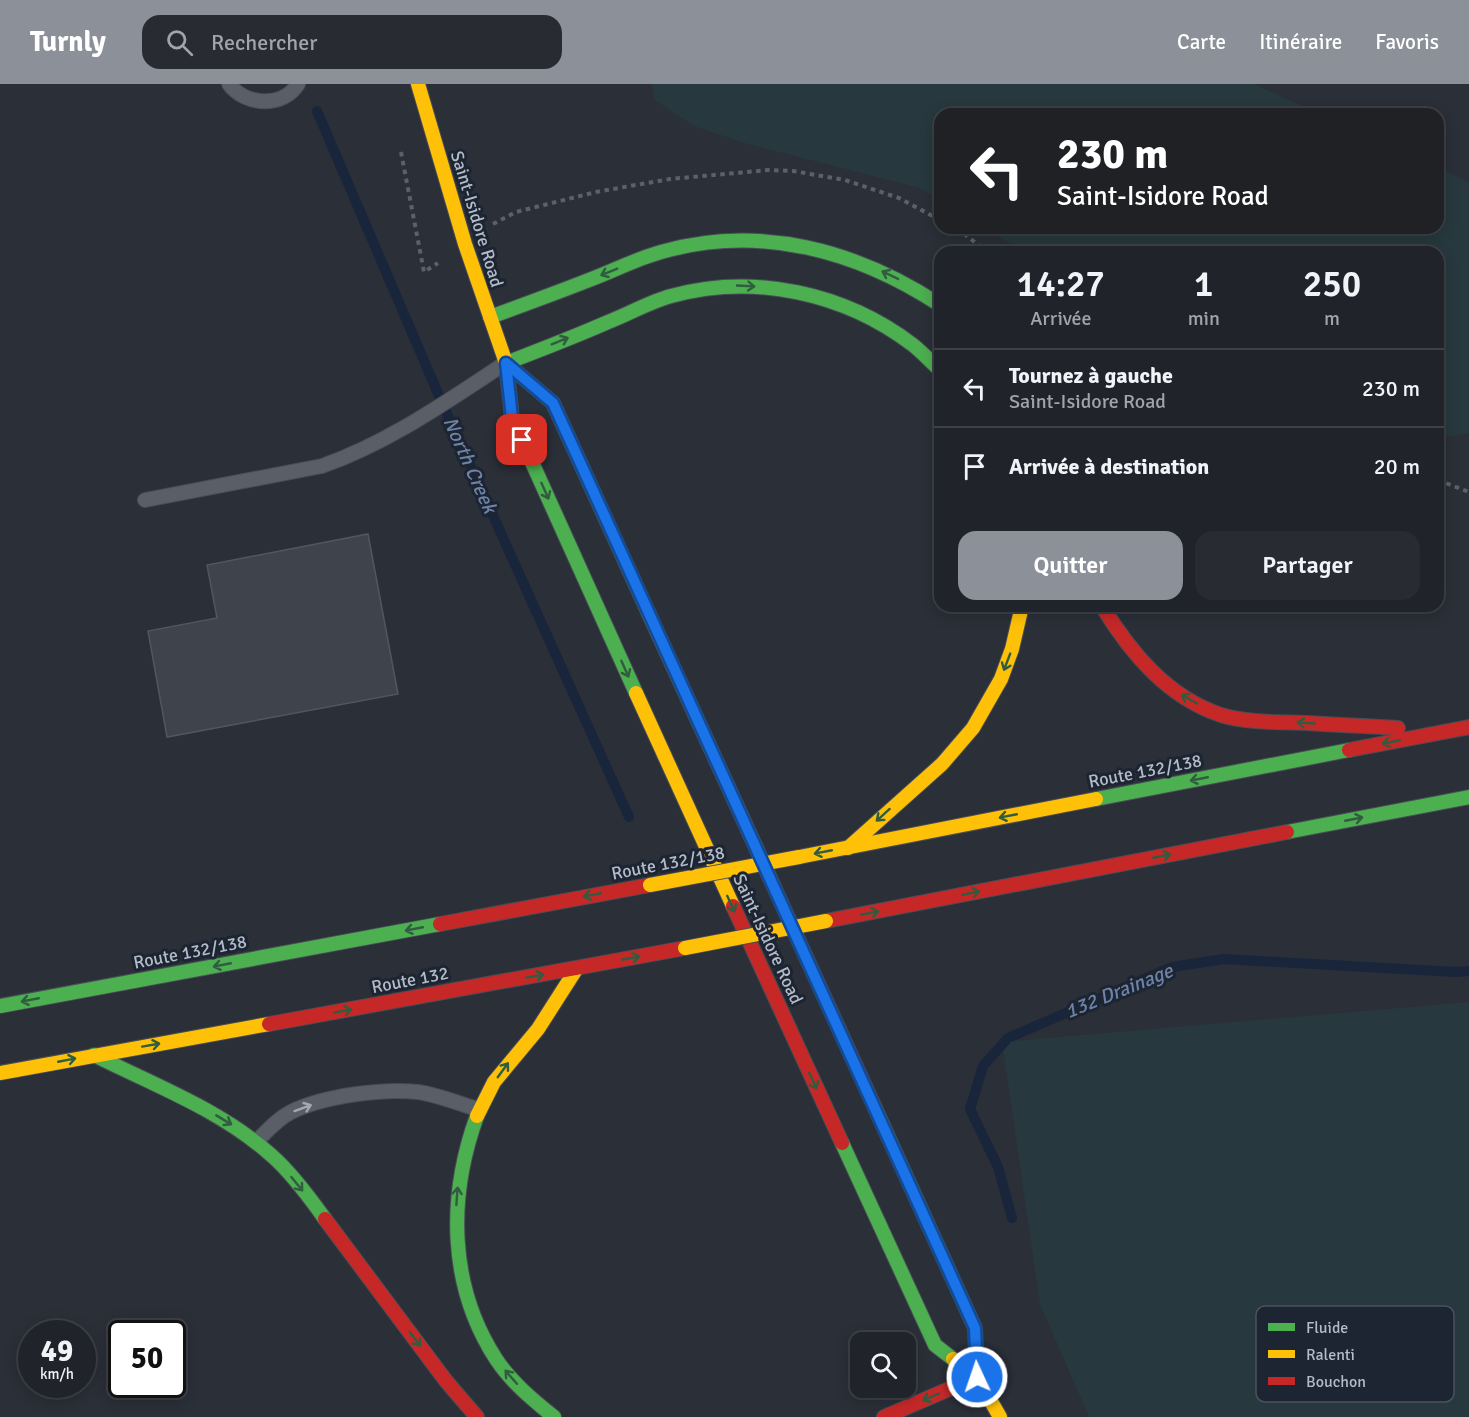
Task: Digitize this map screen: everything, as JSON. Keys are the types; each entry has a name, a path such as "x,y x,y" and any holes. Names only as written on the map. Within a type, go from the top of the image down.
{"main road":[{"name":"Saint-Isidore Road","path":"418,84 465,244 506,363 512,418 935,1345 977,1377 1000,1417"},
{"path":"490,317 663,251 718,242 752,242 820,249 876,268 934,300"},
{"path":"506,363 672,296 703,289 735,286 765,287 796,293 852,310 906,340 934,365"},
{"name":"Saint-Isidore Road","path":"506,363 553,403 975,1328 977,1377"},
{"path":"848,848 942,764 974,728 1001,679 1014,642 1021,612"},
{"path":"1106,612 1117,631 1149,669 1168,687 1207,709 1243,720 1448,731 1469,727"},
{"name":"Route 132/138","path":"0,1006 848,848 1448,731"},
{"name":"Route 132","path":"0,1073 577,969 1469,797"},
{"path":"554,1417 513,1380 496,1359 480,1329 467,1297 460,1267 455,1226 458,1184 467,1147 480,1110 493,1083 512,1057 533,1035 577,969"},
{"path":"94,1055 207,1110 256,1142 287,1171 446,1381 477,1417"},
{"path":"884,1417 977,1377"}],"lane":[{"path":"229,84 245,97 267,101 280,99 292,92 297,84"},
{"path":"145,500 322,466 349,456 443,405 506,363"},
{"path":"256,1142 274,1123 290,1113 307,1106 357,1095 390,1091 419,1092 480,1110"}],"path":[{"path":"399,145 424,272"},
{"path":"496,222 516,212 596,192 670,179 769,170 793,171 845,180 899,198 934,217"},
{"path":"964,234 980,246"},
{"path":"1444,482 1469,492"}],"shaded area":[{"path":"652,84 1254,84 1307,108 934,108 934,197 920,188 748,144 694,126 655,100"},
{"path":"1444,170 1469,182 1469,433 1444,438 1444,246 1014,246 995,234 1444,234"},
{"path":"1469,1002 1469,1417 1089,1417 1040,1304 1002,1042"}],"building":[{"path":"368,534 398,694 167,737 148,631 217,618 207,565"}],"waterway":[{"name":"North Creek","path":"317,111 443,405 629,817"},
{"name":"132 Drainage","path":"1012,1218 998,1167 970,1109 983,1066 1008,1038 1172,967 1224,959 1469,971"}],"traffic: fast":[{"path":"490,317 661,252 698,244 735,241 771,242 806,247 841,257 875,270 934,301"},
{"path":"506,363 671,296 702,289 734,287 798,292 858,312 913,345 934,364"},
{"path":"506,363 553,403 649,614"},
{"path":"507,372 512,418 636,693"},
{"path":"1096,799 1349,750"},
{"path":"1287,832 1469,797"},
{"path":"0,1006 440,924"},
{"path":"94,1055 209,1111 252,1139 286,1169 325,1219"},
{"path":"875,1108 975,1328 977,1377"},
{"path":"477,1116 461,1177 458,1209 461,1271 480,1331 496,1359 508,1375 554,1417"},
{"path":"842,1143 935,1345 953,1359"}],"traffic: slow":[{"path":"418,84 465,244 506,363 507,372"},
{"path":"848,848 942,764 973,728 1001,679 1012,649 1021,612"},
{"path":"649,614 774,887"},
{"path":"636,693 733,906"},
{"path":"799,857 1096,799"},
{"path":"650,885 799,857"},
{"path":"685,948 826,921"},
{"path":"477,1116 494,1082 538,1029 577,968"},
{"path":"0,1073 269,1024"},
{"path":"953,1359 977,1377 1000,1417"}],"traffic: jam":[{"path":"1106,612 1138,656 1167,685 1184,697 1221,715 1252,721 1398,728"},
{"path":"1349,750 1469,727"},
{"path":"826,921 1287,832"},
{"path":"440,924 650,885"},
{"path":"774,887 875,1108"},
{"path":"733,906 842,1143"},
{"path":"269,1024 685,948"},
{"path":"325,1219 446,1381 477,1417"},
{"path":"884,1417 977,1377"}],"route":[{"path":"522,440 512,418 506,363 553,403 975,1328 977,1377"}]}
